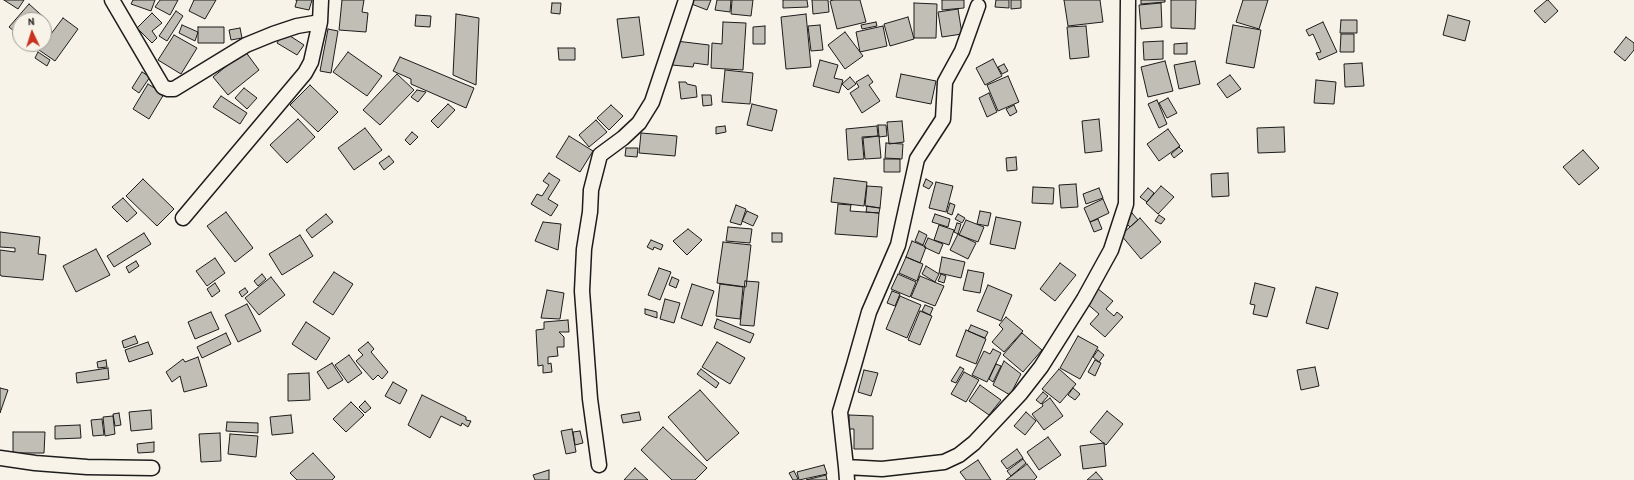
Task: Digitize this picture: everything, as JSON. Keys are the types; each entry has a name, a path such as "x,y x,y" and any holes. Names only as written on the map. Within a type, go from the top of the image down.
{"street":[{"path":"112,0 163,87 168,89 174,89 246,45 297,26 320,22"},
{"path":"184,218 305,73 311,62 320,22 321,0"},
{"path":"599,465 590,399 582,291 584,249 590,212 591,190 600,155 623,138 639,123 652,102 686,0"},
{"path":"978,6 962,52 945,82 943,119 917,159 898,246 869,312 840,412 847,474 882,468 944,462 959,455 974,443 1020,394 1041,367 1084,299 1111,250 1126,204 1128,0"},
{"path":"0,458 64,465 152,468"}],"building":[{"path":"4,0 24,0 18,9"},
{"path":"133,0 155,0 151,11 131,4"},
{"path":"160,0 178,0 170,15 155,7"},
{"path":"194,0 216,0 205,19 189,11"},
{"path":"297,0 312,0 309,10 295,7"},
{"path":"342,0 364,0 362,12 368,13 366,32 339,30"},
{"path":"690,0 711,0 707,10 689,3"},
{"path":"717,0 731,0 730,12 715,10"},
{"path":"732,0 753,0 751,16 731,14"},
{"path":"783,0 807,0 808,7 783,8"},
{"path":"812,0 828,0 829,12 813,14"},
{"path":"860,0 866,22 837,29 830,1"},
{"path":"942,0 964,0 964,8 942,10"},
{"path":"996,0 1009,0 1009,8 995,7"},
{"path":"1011,0 1021,0 1021,8 1011,9"},
{"path":"1064,0 1100,0 1103,22 1068,26"},
{"path":"1141,0 1165,0 1165,2 1141,4"},
{"path":"1171,0 1196,0 1195,29 1171,28"},
{"path":"1243,0 1268,0 1259,29 1236,22"},
{"path":"1547,0 1558,11 1545,23 1534,11"},
{"path":"552,3 561,3 560,14 551,13"},
{"path":"914,3 937,4 936,38 914,38"},
{"path":"1161,3 1162,27 1141,29 1139,5"},
{"path":"29,4 38,12 22,12"},
{"path":"958,9 962,34 942,37 938,12"},
{"path":"176,11 183,16 167,41 159,36"},
{"path":"152,13 162,23 152,31 157,38 152,43 137,28"},
{"path":"456,14 479,18 476,85 453,75"},
{"path":"806,14 811,67 786,69 781,17"},
{"path":"416,15 431,16 430,27 415,26"},
{"path":"1448,15 1470,21 1465,41 1443,35"},
{"path":"639,17 644,55 622,58 617,19"},
{"path":"908,17 914,39 890,46 884,24"},
{"path":"63,18 78,29 55,61 42,52 52,52 52,33"},
{"path":"1341,20 1357,20 1357,33 1340,33"},
{"path":"723,22 746,23 743,70 711,68 712,43 722,44"},
{"path":"876,22 877,26 862,29 861,25"},
{"path":"1323,22 1337,52 1319,60 1316,53 1321,52 1313,34 1309,36 1306,30"},
{"path":"182,25 198,32 195,41 179,33"},
{"path":"820,25 823,50 811,51 808,26"},
{"path":"1233,25 1261,30 1254,68 1226,63"},
{"path":"765,26 765,44 753,44 753,27"},
{"path":"883,26 887,46 860,52 856,32"},
{"path":"1086,26 1089,57 1070,59 1067,27"},
{"path":"198,27 224,27 224,43 198,43"},
{"path":"240,28 242,38 231,40 229,30"},
{"path":"328,29 338,31 331,73 320,71"},
{"path":"284,32 304,45 297,55 277,43"},
{"path":"845,32 863,56 845,69 828,45"},
{"path":"1341,34 1354,34 1354,52 1340,52"},
{"path":"174,35 197,48 181,74 158,60"},
{"path":"1626,37 1634,43 1634,50 1625,61 1614,52"},
{"path":"676,41 709,45 708,65 694,63 693,67 672,65"},
{"path":"1163,41 1163,59 1144,60 1143,42"},
{"path":"1187,43 1187,54 1174,54 1174,44"},
{"path":"558,48 575,48 575,60 559,60"},
{"path":"245,51 259,70 228,95 213,77"},
{"path":"38,52 50,60 47,66 35,58"},
{"path":"348,52 382,76 367,96 333,72"},
{"path":"400,57 474,88 466,108 411,84 411,79 393,71"},
{"path":"993,59 1002,76 985,85 976,68"},
{"path":"820,60 838,65 834,78 843,80 839,93 813,86"},
{"path":"1165,61 1173,91 1148,97 1141,67"},
{"path":"1195,61 1200,84 1179,89 1174,65"},
{"path":"1362,63 1364,86 1345,87 1344,64"},
{"path":"1004,64 1008,71 1002,74 998,67"},
{"path":"725,70 753,73 750,104 722,102"},
{"path":"142,72 150,77 139,93 132,88"},
{"path":"397,74 414,90 380,125 363,110"},
{"path":"901,74 936,81 931,104 896,97"},
{"path":"868,75 873,82 869,85 880,101 862,113 850,93 859,87 856,82"},
{"path":"1230,75 1241,89 1227,98 1217,84"},
{"path":"1008,76 1019,102 998,111 987,85"},
{"path":"850,77 856,84 848,90 842,84"},
{"path":"1316,80 1336,82 1334,104 1314,103"},
{"path":"679,82 686,82 687,84 696,86 697,97 681,99"},
{"path":"148,84 164,94 149,119 133,109"},
{"path":"310,85 338,112 318,132 290,105"},
{"path":"244,88 257,98 247,109 235,98"},
{"path":"417,90 426,92 418,102 411,97"},
{"path":"989,93 997,112 987,117 979,98"},
{"path":"702,95 711,95 712,105 703,106"},
{"path":"221,96 247,113 240,124 213,107"},
{"path":"1168,98 1177,113 1167,118 1159,103"},
{"path":"1157,100 1167,124 1159,128 1148,104"},
{"path":"448,104 455,110 438,128 431,121"},
{"path":"752,104 777,110 772,131 747,125"},
{"path":"611,105 623,116 609,130 597,118"},
{"path":"1014,105 1017,112 1010,116 1006,109"},
{"path":"298,119 315,137 287,163 270,145"},
{"path":"1099,119 1102,151 1085,153 1082,121"},
{"path":"596,120 607,132 589,147 579,135"},
{"path":"902,121 904,142 889,144 887,122"},
{"path":"878,125 886,125 887,136 879,137"},
{"path":"725,126 726,132 716,134 716,127"},
{"path":"877,126 878,136 862,137 864,159 848,160 846,129"},
{"path":"1284,127 1285,152 1258,153 1257,128"},
{"path":"365,128 382,150 354,170 338,148"},
{"path":"1168,129 1180,146 1159,161 1147,144"},
{"path":"412,132 418,137 410,145 405,140"},
{"path":"641,133 677,136 675,156 639,153"},
{"path":"569,136 593,151 580,172 556,157"},
{"path":"879,136 881,158 865,159 863,138"},
{"path":"886,143 903,144 902,159 885,158"},
{"path":"1179,147 1183,151 1174,158 1171,154"},
{"path":"626,148 638,148 637,157 625,156"},
{"path":"1583,150 1599,168 1579,185 1563,167"},
{"path":"389,156 394,162 384,170 379,163"},
{"path":"1016,157 1017,170 1007,171 1006,158"},
{"path":"884,159 900,159 900,172 884,172"},
{"path":"549,173 560,180 548,199 558,205 551,216 531,204 537,194 542,196 549,185 543,181"},
{"path":"1228,173 1229,196 1212,197 1211,174"},
{"path":"834,178 867,182 864,206 831,202"},
{"path":"143,179 174,209 157,226 126,196"},
{"path":"926,179 933,183 929,189 923,186"},
{"path":"936,182 953,186 946,212 929,208"},
{"path":"1076,184 1078,207 1061,208 1059,185"},
{"path":"867,186 882,187 880,208 865,206"},
{"path":"1161,186 1174,197 1158,214 1146,203"},
{"path":"1033,187 1054,188 1053,204 1032,203"},
{"path":"1099,188 1103,198 1086,204 1083,194"},
{"path":"1148,188 1154,193 1147,202 1140,197"},
{"path":"123,198 137,213 127,222 112,207"},
{"path":"1103,199 1109,213 1090,222 1084,208"},
{"path":"950,203 955,205 952,215 947,213"},
{"path":"838,204 851,205 850,211 879,213 877,237 835,234"},
{"path":"736,205 746,209 741,225 730,222"},
{"path":"867,206 880,208 879,213 866,212"},
{"path":"747,211 758,216 753,226 742,221"},
{"path":"980,211 991,213 988,226 977,224"},
{"path":"226,212 253,248 235,262 207,226"},
{"path":"1132,213 1138,220 1130,227 1124,221"},
{"path":"326,214 333,222 312,238 306,230"},
{"path":"935,214 950,219 948,227 932,222"},
{"path":"958,214 965,218 962,223 955,219"},
{"path":"1159,215 1165,219 1161,224 1155,221"},
{"path":"996,217 1021,222 1015,249 990,244"},
{"path":"1140,218 1161,242 1141,259 1121,235"},
{"path":"1098,219 1102,229 1094,232 1090,222"},
{"path":"966,220 984,227 978,242 959,235"},
{"path":"543,222 561,224 558,250 535,241"},
{"path":"957,223 961,224 958,234 954,232"},
{"path":"939,225 954,230 949,245 934,240"},
{"path":"728,227 752,229 750,243 726,241"},
{"path":"688,229 702,240 687,255 673,241"},
{"path":"919,231 927,235 923,245 915,241"},
{"path":"0,232 40,237 38,254 46,255 43,280 1,276 0,250 15,252 15,248 0,247"},
{"path":"144,233 151,244 114,267 107,256"},
{"path":"772,233 782,233 782,242 772,242"},
{"path":"958,234 976,243 968,259 950,250"},
{"path":"300,235 313,256 282,275 269,254"},
{"path":"928,238 943,244 939,254 924,247"},
{"path":"651,240 663,245 661,250 654,247 653,250 647,247"},
{"path":"912,241 926,247 920,263 906,257"},
{"path":"723,242 751,245 746,287 717,283"},
{"path":"96,249 110,275 76,292 63,266"},
{"path":"906,257 923,264 917,281 899,273"},
{"path":"942,257 965,262 961,278 939,273"},
{"path":"215,258 225,273 207,286 196,271"},
{"path":"136,261 139,266 129,273 126,267"},
{"path":"1060,263 1076,275 1055,301 1040,289"},
{"path":"926,266 939,274 935,282 922,274"},
{"path":"659,268 671,272 660,300 648,295"},
{"path":"968,270 984,273 980,293 963,290"},
{"path":"334,272 353,284 333,315 313,302"},
{"path":"262,274 266,279 258,286 254,281"},
{"path":"898,274 916,282 910,297 891,289"},
{"path":"941,274 946,276 944,283 938,281"},
{"path":"920,276 944,286 935,306 911,297"},
{"path":"271,277 285,295 259,315 245,298"},
{"path":"672,277 679,280 676,288 669,285"},
{"path":"745,281 759,282 754,326 740,325"},
{"path":"215,283 220,291 212,297 207,289"},
{"path":"1255,283 1275,288 1267,317 1253,314 1255,305 1250,304"},
{"path":"692,284 714,291 702,326 681,318"},
{"path":"720,284 743,287 740,319 716,316"},
{"path":"988,285 1012,295 1001,321 977,311"},
{"path":"1316,287 1338,293 1328,329 1306,323"},
{"path":"245,288 248,292 242,297 239,292"},
{"path":"1097,288 1113,301 1106,309 1114,316 1117,312 1123,317 1105,337 1090,324 1099,314 1085,302"},
{"path":"547,290 564,293 560,319 541,318"},
{"path":"892,291 900,294 895,306 887,303"},
{"path":"900,296 921,305 907,338 886,329"},
{"path":"665,299 680,303 674,323 660,319"},
{"path":"247,304 261,331 238,342 225,315"},
{"path":"925,305 933,308 930,315 922,311"},
{"path":"645,309 657,312 657,318 645,314"},
{"path":"920,311 932,316 920,345 908,340"},
{"path":"211,312 219,329 195,339 188,322"},
{"path":"1006,317 1023,331 1004,352 992,342 1003,329 999,325"},
{"path":"717,319 754,334 750,343 714,328"},
{"path":"568,320 569,332 559,332 564,337 564,347 557,347 558,356 548,357 548,364 551,363 552,372 543,373 543,365 538,366 536,330 544,329 544,322"},
{"path":"306,322 330,338 316,360 292,344"},
{"path":"971,325 988,332 985,338 968,331"},
{"path":"966,330 986,339 976,364 956,356"},
{"path":"226,333 231,344 202,358 197,347"},
{"path":"1022,333 1042,350 1023,372 1003,355"},
{"path":"135,336 138,343 124,348 122,341"},
{"path":"1078,336 1098,347 1080,379 1060,368"},
{"path":"148,342 153,354 129,362 125,350"},
{"path":"368,342 374,349 371,352 388,372 382,379 378,375 373,380 356,361 363,355 358,350"},
{"path":"717,342 745,358 730,384 702,367"},
{"path":"993,349 1001,353 987,382 972,375 984,351 990,354"},
{"path":"1098,350 1104,355 1099,362 1093,357"},
{"path":"349,355 362,373 348,383 335,365"},
{"path":"198,357 207,386 184,392 180,376 172,382 166,372 183,359 185,362"},
{"path":"106,360 107,367 98,368 97,362"},
{"path":"1095,360 1101,363 1095,376 1088,372"},
{"path":"1004,361 1021,374 1010,395 993,385"},
{"path":"332,363 343,380 328,389 317,372"},
{"path":"996,364 1001,366 993,382 989,379"},
{"path":"960,367 964,369 956,383 951,381"},
{"path":"1315,367 1319,386 1301,390 1297,370"},
{"path":"108,368 109,379 77,383 76,373"},
{"path":"701,369 719,383 716,388 697,374"},
{"path":"1059,369 1076,384 1060,403 1042,389"},
{"path":"864,370 878,373 871,396 858,392"},
{"path":"964,372 979,380 966,402 951,394"},
{"path":"309,373 310,400 288,401 288,374"},
{"path":"393,382 407,390 400,404 385,396"},
{"path":"980,385 1001,400 989,415 969,401"},
{"path":"0,388 8,390 0,413"},
{"path":"1073,388 1080,394 1075,400 1068,395"},
{"path":"700,390 739,433 707,461 668,417"},
{"path":"1043,392 1048,396 1041,404 1036,400"},
{"path":"422,395 466,417 466,420 471,421 468,427 462,423 461,426 441,416 430,438 408,425"},
{"path":"1050,398 1063,416 1044,430 1032,414 1043,406 1042,404"},
{"path":"365,401 371,408 365,413 359,407"},
{"path":"351,402 364,415 346,432 333,419"},
{"path":"151,410 152,429 131,431 129,412"},
{"path":"1107,411 1123,424 1106,445 1090,432"},
{"path":"639,412 641,420 623,423 621,415"},
{"path":"1026,412 1036,421 1025,435 1014,426"},
{"path":"119,413 121,425 115,426 113,414"},
{"path":"291,415 293,433 272,435 270,417"},
{"path":"849,415 873,416 873,449 854,449 854,429 849,429"},
{"path":"113,416 115,434 105,436 103,417"},
{"path":"102,419 104,435 93,436 91,420"},
{"path":"227,422 258,423 258,433 226,431"},
{"path":"80,425 81,438 55,439 55,426"},
{"path":"663,427 707,468 695,480 672,480 641,450"},
{"path":"572,429 576,452 566,454 561,431"},
{"path":"580,431 583,443 575,445 573,432"},
{"path":"13,432 45,432 44,453 13,453"},
{"path":"220,433 221,461 201,462 199,434"},
{"path":"230,434 258,436 256,457 228,454"},
{"path":"1048,437 1061,455 1039,470 1027,452"},
{"path":"154,442 154,452 138,453 137,444"},
{"path":"1104,443 1106,466 1083,469 1080,446"},
{"path":"1017,449 1023,458 1007,469 1001,461"},
{"path":"313,453 335,477 332,480 297,480 290,473"},
{"path":"1023,459 1026,463 1011,476 1007,471"},
{"path":"978,460 991,480 966,480 960,472"},
{"path":"1027,464 1037,477 1034,480 1006,480"},
{"path":"824,465 827,474 799,480 797,472"},
{"path":"635,468 648,480 624,480"},
{"path":"549,470 549,480 535,480 533,475"},
{"path":"794,471 798,479 796,480 793,480 789,473"},
{"path":"1096,472 1103,480 1087,480"},
{"path":"826,475 827,480 806,480"}]}
